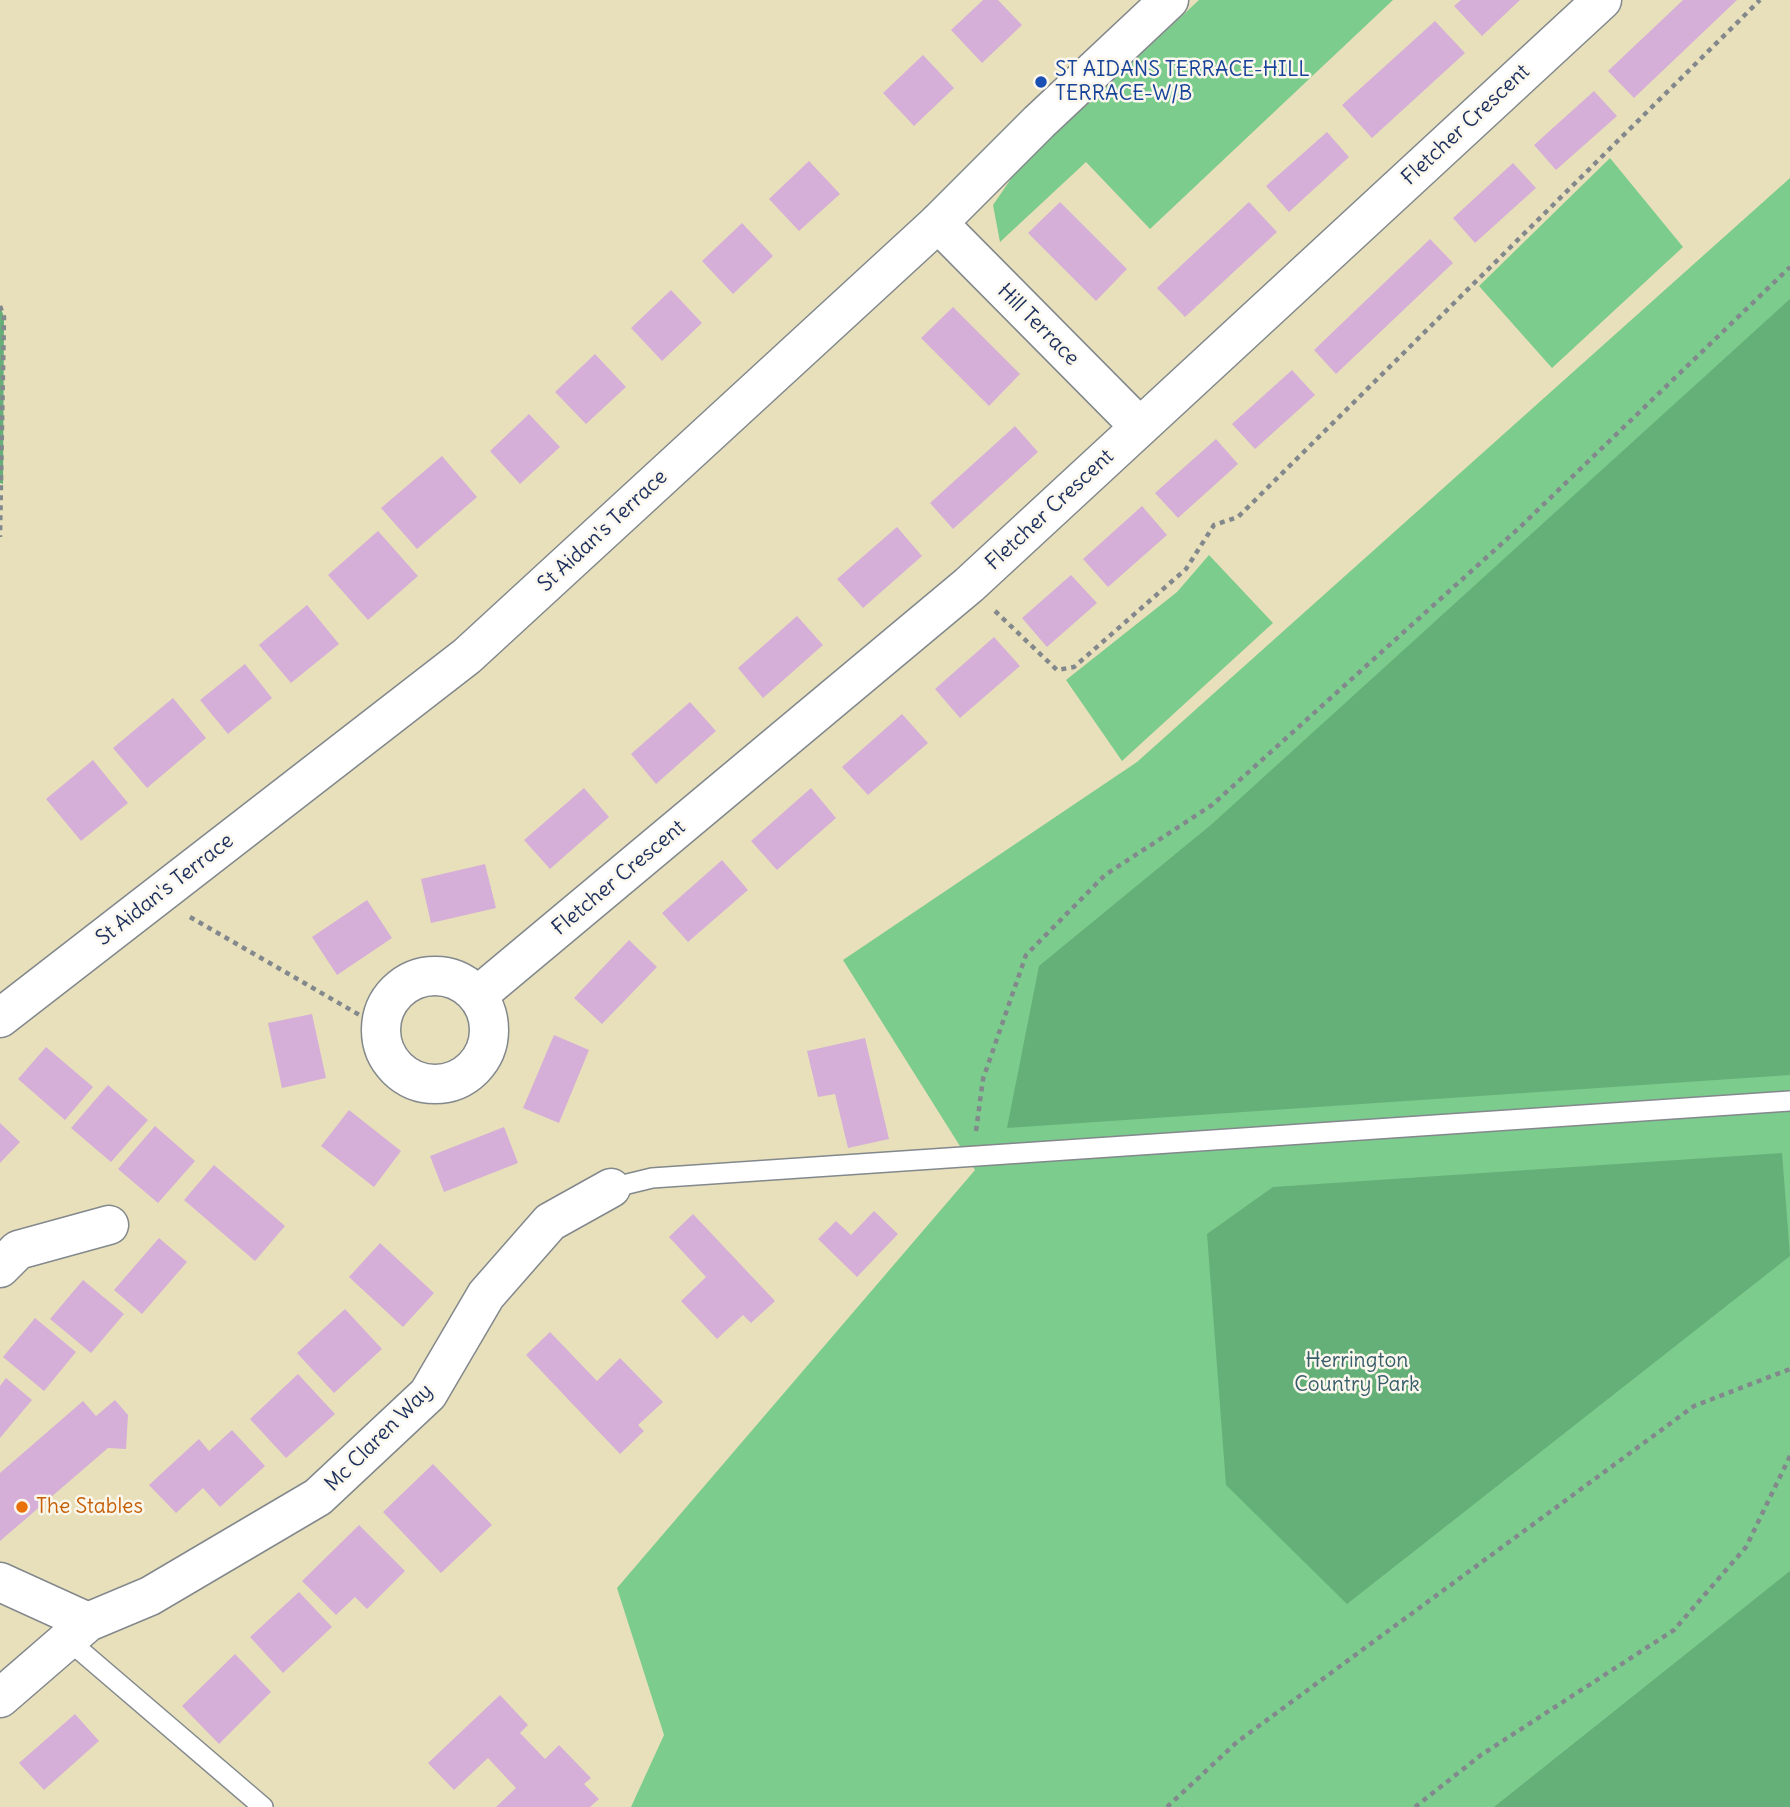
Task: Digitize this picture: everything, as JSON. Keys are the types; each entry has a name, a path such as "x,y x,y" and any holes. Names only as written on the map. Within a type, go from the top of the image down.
{"street":[{"name":"St Aidan's Terrace","path":"0,1018 467,656 938,223 1039,121 1169,0"},
{"name":"Fletcher Crescent","path":"477,996 969,585 1602,0"},
{"name":"Hill Terrace","path":"938,223 1139,426"},
{"path":"426,976 445,977 463,983 477,996 489,1024 488,1042 480,1060 467,1073 451,1082 432,1084 410,1078 395,1067 385,1051 382,1028 382,1018 394,995 408,983 426,976"},
{"name":"Mc Claren Way","path":"0,1699 78,1631 150,1596 318,1497 428,1394 486,1295 550,1222 611,1188"},
{"path":"0,1268 18,1250 109,1225"},
{"path":"0,1582 78,1631"}],"lane":[{"path":"611,1188 652,1178 1790,1101"},
{"path":"78,1631 263,1807"}],"path":[{"path":"969,585 1057,670 1074,667 1186,569 1214,525 1238,516 1760,0"},
{"path":"979,1156 976,1128 983,1079 1026,955 1105,875 1212,805 1478,566 1790,267"},
{"path":"0,306 4,317 0,537"},
{"path":"156,897 382,1028"},
{"path":"1167,1807 1237,1742 1694,1406 1790,1369"},
{"path":"1415,1807 1481,1755 1674,1630 1746,1547 1790,1456"}],"green space":[{"path":"1199,0 1393,0 1150,229 1086,162 1000,242 993,205 1017,170"},
{"path":"1610,158 1683,247 1552,368 1479,286"},
{"name":"Herrington Country Park","path":"1790,178 1790,1807 631,1807 664,1735 617,1588 975,1170 843,960 1137,762"},
{"path":"1790,299 1790,1075 1007,1128 1039,966 1212,824"},
{"path":"0,306 4,317 3,484 0,483"},
{"path":"1209,555 1273,623 1122,761 1066,680 1177,592"},
{"path":"1782,1153 1790,1256 1347,1604 1226,1485 1207,1234 1273,1187"},
{"path":"1790,1571 1790,1807 1494,1807"}],"building":[{"path":"983,0 998,0 1022,25 982,63 951,30"},
{"path":"1461,0 1520,0 1482,36 1454,6"},
{"path":"1683,0 1737,0 1634,98 1608,71"},
{"path":"1435,21 1465,53 1372,138 1342,105"},
{"path":"923,55 954,88 914,126 883,93"},
{"path":"1594,91 1617,116 1556,170 1534,145"},
{"path":"1327,132 1349,157 1289,212 1266,186"},
{"path":"809,161 840,194 799,231 769,199"},
{"path":"1513,163 1536,188 1475,243 1453,218"},
{"path":"1060,202 1127,269 1096,301 1028,233"},
{"path":"1249,202 1277,232 1185,317 1157,288"},
{"path":"742,223 773,256 733,294 702,261"},
{"path":"1430,239 1453,263 1336,374 1314,350"},
{"path":"671,290 702,323 662,361 631,328"},
{"path":"953,307 1020,374 989,406 921,338"},
{"path":"595,354 626,387 586,424 555,392"},
{"path":"1292,370 1315,395 1255,449 1232,424"},
{"path":"529,414 560,447 520,484 490,451"},
{"path":"1015,426 1038,452 953,529 930,503"},
{"path":"1216,439 1238,464 1178,518 1155,493"},
{"path":"442,456 477,497 417,549 381,508"},
{"path":"1142,506 1167,535 1108,587 1083,559"},
{"path":"897,527 922,556 863,608 837,579"},
{"path":"378,531 418,576 368,620 328,575"},
{"path":"1071,575 1097,603 1047,647 1022,618"},
{"path":"307,605 339,644 291,683 259,645"},
{"path":"797,616 823,645 763,698 738,668"},
{"path":"994,637 1020,666 960,718 935,689"},
{"path":"245,664 272,698 228,734 200,700"},
{"path":"173,698 206,738 147,788 113,748"},
{"path":"690,702 716,731 656,784 631,754"},
{"path":"902,714 928,743 868,795 842,767"},
{"path":"93,760 128,803 81,841 46,799"},
{"path":"584,788 609,817 550,869 524,840"},
{"path":"811,788 836,818 777,870 751,841"},
{"path":"722,860 748,890 688,942 662,913"},
{"path":"485,864 496,908 431,923 421,879"},
{"path":"367,900 392,938 337,975 312,937"},
{"path":"629,940 657,967 602,1024 574,998"},
{"path":"312,1014 326,1078 282,1088 268,1023"},
{"path":"554,1035 589,1050 559,1123 523,1108"},
{"path":"865,1038 889,1139 848,1148 835,1094 818,1097 807,1051"},
{"path":"46,1047 93,1087 65,1120 18,1079"},
{"path":"108,1085 148,1120 111,1162 71,1128"},
{"path":"349,1110 401,1151 374,1187 321,1146"},
{"path":"0,1123 20,1142 0,1163"},
{"path":"155,1126 195,1161 158,1203 118,1169"},
{"path":"504,1127 518,1163 444,1192 430,1156"},
{"path":"214,1165 285,1226 255,1261 184,1200"},
{"path":"874,1211 898,1234 857,1277 818,1239 836,1221 851,1235"},
{"path":"693,1214 775,1301 751,1323 743,1315 717,1339 681,1301 706,1277 669,1237"},
{"path":"159,1238 187,1262 142,1314 114,1290"},
{"path":"380,1243 434,1293 403,1327 349,1277"},
{"path":"83,1280 124,1314 91,1353 50,1319"},
{"path":"345,1309 382,1349 334,1393 297,1353"},
{"path":"35,1318 76,1352 44,1391 3,1357"},
{"path":"550,1332 597,1381 620,1358 663,1402 638,1425 644,1431 620,1454 526,1355"},
{"path":"298,1374 335,1414 286,1458 250,1419"},
{"path":"6,1378 32,1400 0,1438 0,1386"},
{"path":"115,1400 128,1415 126,1449 108,1448 0,1541 0,1473 83,1401 96,1416"},
{"path":"232,1430 265,1466 220,1507 203,1488 176,1513 149,1485 199,1439 209,1451"},
{"path":"433,1464 492,1525 441,1573 383,1512"},
{"path":"359,1525 405,1571 367,1609 355,1597 336,1615 302,1581"},
{"path":"299,1592 332,1627 283,1673 250,1637"},
{"path":"235,1654 271,1692 219,1744 182,1706"},
{"path":"500,1695 528,1725 520,1733 545,1759 559,1745 591,1778 584,1784 599,1799 590,1807 496,1807 516,1788 488,1758 454,1790 428,1763"},
{"path":"75,1714 99,1741 44,1790 19,1763"}],"place":[{"name":"ST AIDANS TERRACE-HILL TERRACE-W/B","path":"1041,82"},
{"name":"The Stables","path":"22,1507"}]}
